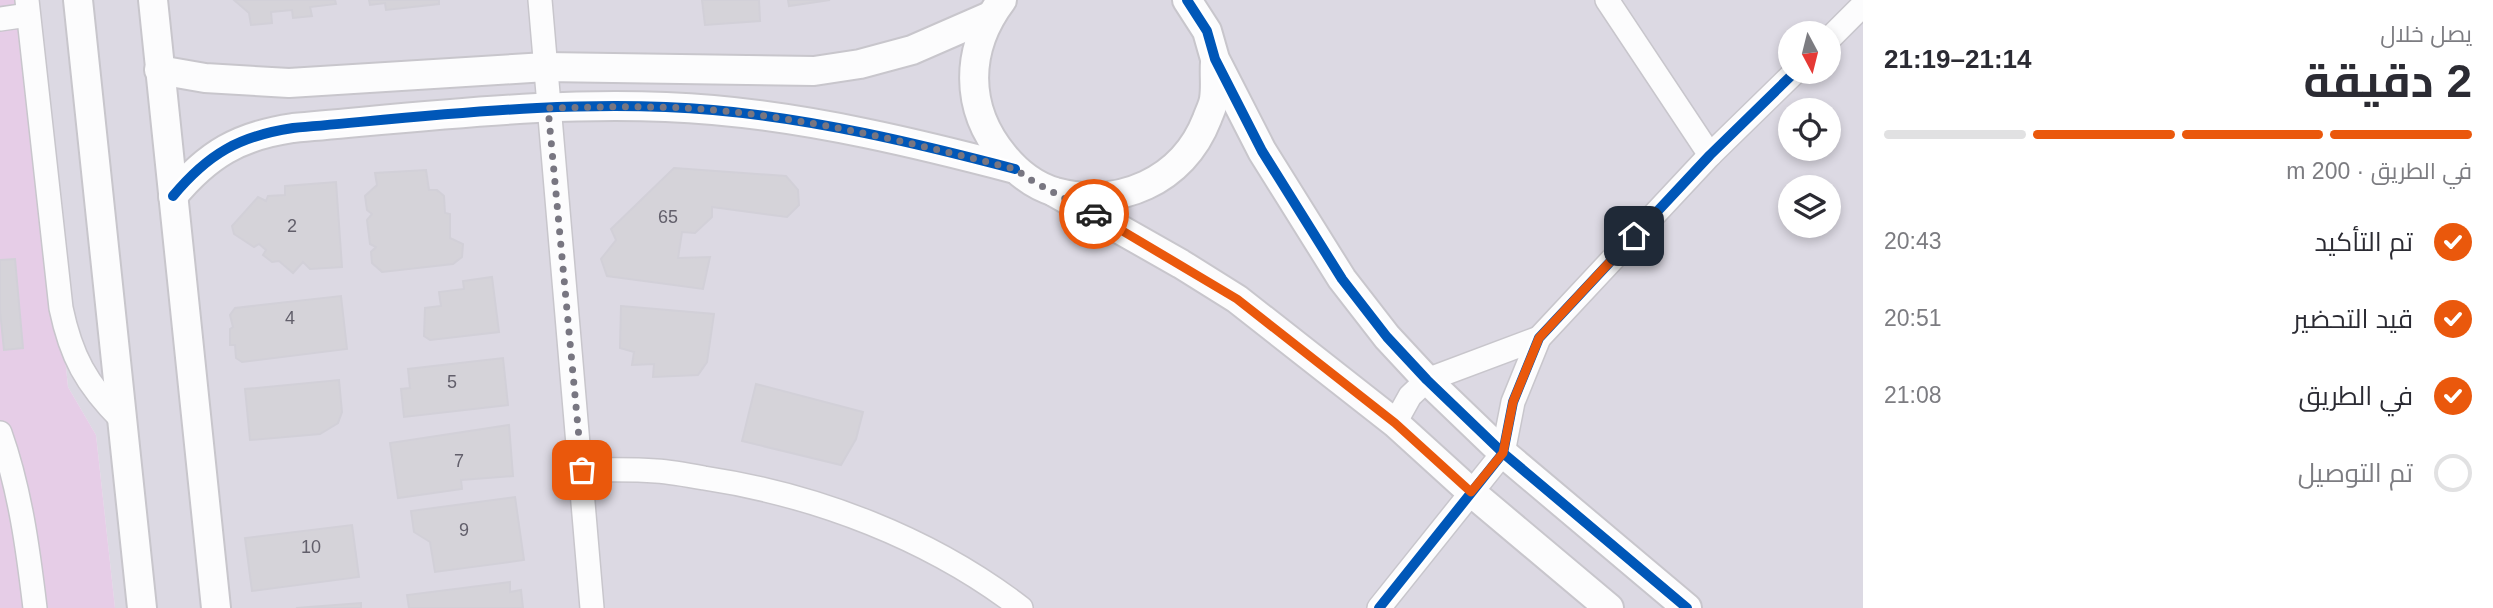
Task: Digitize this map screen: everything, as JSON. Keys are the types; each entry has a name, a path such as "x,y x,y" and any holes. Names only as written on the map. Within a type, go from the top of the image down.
{"street":[{"path":"78,0 142,608"},
{"path":"153,0 216,608"},
{"path":"540,0 592,608"},
{"path":"1187,0 1207,31"},
{"path":"1201,0 1215,59 1262,150 1342,279 1387,337 1427,380 1503,453 1687,608"},
{"path":"1607,0 1710,155"},
{"path":"1841,27 1863,5"},
{"path":"0,19 27,8 61,308 68,340 80,369 92,387 122,420"},
{"path":"159,70 205,78 289,83 546,67 814,71 860,64 912,50 996,8"},
{"path":"996,8 975,56 975,97 989,137 1015,169 1237,299 1395,423 1471,492 1609,608"},
{"path":"1054,192 1095,198 1136,191 1172,170 1199,139 1214,100 1215,59"},
{"path":"1379,608 1503,453 1513,402 1539,338 1710,155 1783,84"},
{"path":"173,196 191,174 213,156 238,142 265,132 548,108 666,107 758,115 875,135 1015,169"},
{"path":"1395,423 1409,396 1427,380 1539,338"},
{"path":"0,433 15,480 35,608"},
{"path":"582,470 657,471 735,483 811,502 885,530 945,558 1021,608"}],"shaded area":[{"path":"0,0 29,0 68,387 96,435 115,608 0,608"},
{"path":"29,0 1863,0 1863,608 115,608 96,435 68,387"}],"building":[{"path":"234,0 335,0 336,4 310,7 312,16 293,18 292,10 271,12 272,23 251,25 249,13"},
{"path":"369,0 439,0 439,4 386,10 385,3 370,5"},
{"path":"702,0 759,0 760,21 705,25"},
{"path":"788,0 830,0 789,6"},
{"path":"674,168 786,176 798,190 799,205 787,217 712,207 712,217 695,233 682,232 678,258 710,257 703,289 607,276 601,259 616,240 611,229"},
{"path":"426,170 429,190 437,190 444,196 445,213 450,214 450,238 463,244 462,257 453,264 382,272 372,263 371,252 376,247 370,244 367,220 372,214 367,210 365,196 377,185 375,173"},
{"path":"336,182 342,267 310,269 303,262 293,273 279,261 272,262 263,255 266,250 259,244 254,247 234,234 232,226 258,197 266,201 268,196 285,195 285,186"},
{"path":"15,259 23,348 4,350 0,311 0,260"},
{"path":"492,277 499,332 430,340 424,336 425,308 441,306 439,292 464,289 463,281"},
{"path":"341,296 347,349 242,362 236,358 235,345 230,345 230,329 233,327 230,315 235,308"},
{"path":"621,306 714,314 707,362 698,375 653,377 654,364 632,365 634,352 620,348"},
{"path":"503,358 508,405 404,417 401,389 410,388 408,369"},
{"path":"339,380 342,412 338,423 320,434 250,440 245,389"},
{"path":"756,384 863,412 856,439 841,465 742,441"},
{"path":"509,425 513,476 461,480 462,489 398,498 390,443"},
{"path":"515,497 524,560 435,572 430,542 414,532 411,511"},
{"path":"352,525 359,577 252,591 245,538"},
{"path":"510,582 510,592 521,590 523,608 409,608 407,595"},
{"path":"361,603 361,608 296,608"}],"cycle path":[{"path":"1187,0 1207,31 1215,59 1262,151 1342,279 1387,337 1427,380 1503,453 1687,608"},
{"path":"1379,608 1503,453 1513,402 1539,338 1710,155 1783,84"},
{"path":"173,196 212,158 241,142 274,131 556,107 661,107 789,119 865,133 1015,169"}],"way so far":[{"path":"582,470 548,108 620,106 712,110 875,135 1015,169 1094,214"}],"route":[{"path":"1094,214 1237,299 1395,423 1471,492 1503,453 1513,402 1539,338 1634,236"}]}
